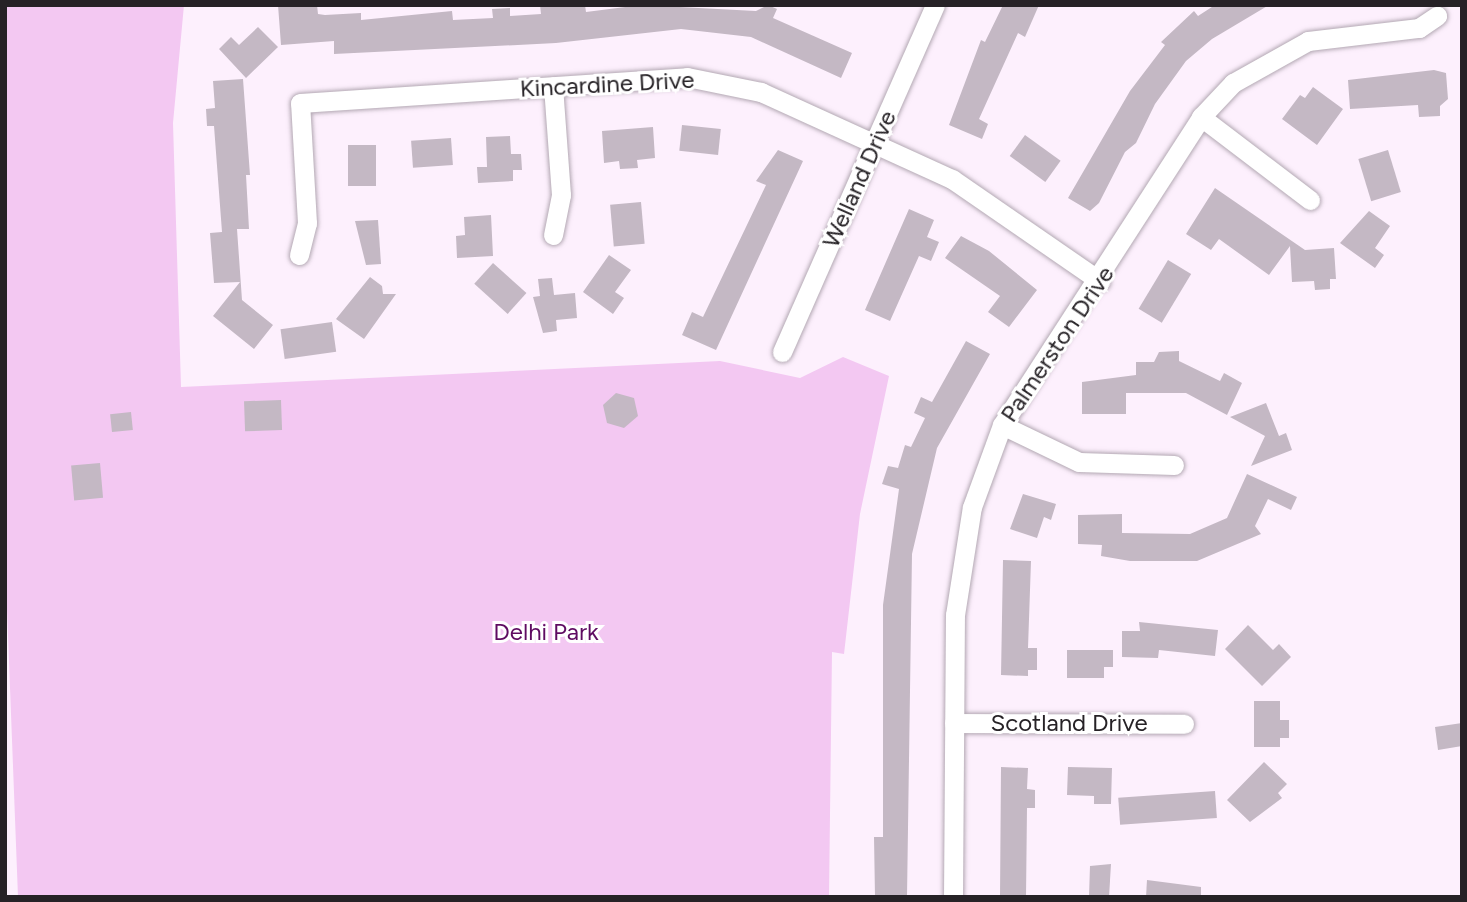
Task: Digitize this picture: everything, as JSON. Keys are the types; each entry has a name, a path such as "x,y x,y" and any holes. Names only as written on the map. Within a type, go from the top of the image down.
{"street":[{"name":"Welland Drive","path":"782,352 935,5"},
{"name":"Palmerston Drive","path":"953,897 955,615 964,541 1002,425 1100,281 1201,117 1233,83 1284,50 1342,33 1419,28 1437,16"},
{"name":"Kincardine Drive","path":"299,256 307,223 300,103 554,86 712,79 761,92 875,144 991,202 1100,281"},
{"path":"553,235 561,195 554,86"},
{"path":"1201,117 1310,200"},
{"path":"1002,425 1079,462 1174,465"},
{"name":"Scotland Drive","path":"954,723 1184,724"}],"green space":[{"name":"Delhi Park","path":"5,5 184,5 173,123 181,387 720,361 800,378 843,357 889,376 860,514 844,654 832,652 829,897 18,897 5,557"}],"building":[{"path":"278,5 317,5 318,14 361,13 361,20 452,11 453,20 493,18 492,9 510,8 510,16 541,14 540,5 585,5 586,12 641,5 756,11 768,5 777,9 773,18 852,53 841,78 751,37 681,29 556,43 334,54 334,41 281,45"},
{"path":"1003,5 1039,5 1025,37 1018,33 979,119 988,124 982,139 949,125 981,40 985,42"},
{"path":"1215,5 1269,5 1212,39 1186,61 1155,104 1136,143 1125,152 1099,203 1090,211 1068,198 1130,91 1165,45 1161,42 1194,11 1198,16"},
{"path":"258,27 278,47 246,78 219,49 231,37 239,45"},
{"path":"1434,70 1446,73 1448,99 1440,106 1440,116 1419,117 1418,105 1350,109 1348,80"},
{"path":"243,79 250,175 246,175 249,229 237,229 242,300 273,325 254,349 213,316 240,282 214,283 210,233 222,232 214,126 207,126 206,109 215,108 213,81"},
{"path":"1313,87 1343,109 1317,145 1282,119 1300,95 1305,98"},
{"path":"682,125 721,129 718,155 679,151"},
{"path":"653,127 655,158 637,160 638,168 620,169 619,161 604,163 602,131"},
{"path":"1025,135 1061,161 1045,182 1010,156"},
{"path":"510,136 511,154 521,154 522,170 513,170 513,181 478,183 477,167 487,167 486,137"},
{"path":"451,138 453,165 413,168 411,141"},
{"path":"348,145 376,145 376,186 348,186"},
{"path":"778,150 803,161 716,350 682,335 692,312 703,317 766,185 756,181"},
{"path":"1388,150 1401,192 1371,201 1358,159"},
{"path":"1215,188 1305,250 1334,248 1336,279 1330,279 1330,289 1315,290 1314,281 1292,282 1290,246 1269,275 1219,239 1211,250 1186,234"},
{"path":"641,202 645,244 614,247 610,205"},
{"path":"909,209 934,220 927,237 939,242 931,261 919,256 890,321 865,310"},
{"path":"1369,211 1390,226 1375,248 1384,255 1375,268 1340,243"},
{"path":"491,215 493,256 457,258 456,236 465,235 464,217"},
{"path":"378,220 381,264 366,265 355,221"},
{"path":"961,236 989,251 1037,290 1009,327 988,312 1000,296 945,258"},
{"path":"609,255 631,270 615,292 624,298 613,314 583,292"},
{"path":"1168,260 1191,274 1162,323 1139,309"},
{"path":"493,263 526,293 508,314 474,284"},
{"path":"370,277 382,286 383,294 396,294 364,339 336,319"},
{"path":"552,278 554,295 575,293 577,318 556,320 557,331 543,333 533,297 540,296 538,279"},
{"path":"332,322 336,352 285,359 281,329"},
{"path":"966,341 990,354 937,448 912,554 907,897 875,897 874,837 883,837 883,605 899,489 882,484 888,466 898,468 905,445 911,447 925,418 914,413 921,397 932,402"},
{"path":"1179,351 1179,361 1220,381 1224,373 1242,383 1227,415 1186,393 1126,393 1126,414 1082,414 1082,382 1136,375 1136,362 1154,362 1159,352"},
{"path":"616,393 634,398 638,416 624,428 607,423 603,405"},
{"path":"281,400 282,430 245,431 244,401"},
{"path":"1266,403 1279,436 1286,433 1292,450 1251,466 1265,436 1230,417"},
{"path":"131,412 133,430 112,432 110,414"},
{"path":"100,463 103,498 74,500 71,466"},
{"path":"1247,474 1297,497 1291,510 1268,499 1255,526 1261,534 1197,561 1130,561 1101,556 1102,545 1078,544 1078,515 1122,514 1122,533 1190,534 1227,518"},
{"path":"1023,494 1056,504 1051,520 1044,517 1037,538 1010,529"},
{"path":"1003,560 1031,561 1028,648 1037,648 1037,670 1028,670 1028,676 1001,675"},
{"path":"1139,622 1218,630 1215,656 1159,650 1158,658 1122,657 1122,631 1140,631"},
{"path":"1248,625 1273,650 1279,644 1291,657 1262,686 1225,649"},
{"path":"1067,650 1113,650 1113,667 1104,667 1104,678 1067,678"},
{"path":"1254,701 1280,701 1280,720 1289,720 1289,738 1280,738 1280,747 1254,747"},
{"path":"1462,723 1462,746 1438,750 1435,727"},
{"path":"1264,762 1287,784 1278,793 1282,798 1250,822 1227,800"},
{"path":"1001,767 1028,768 1027,789 1035,790 1035,808 1027,808 1026,897 1000,897"},
{"path":"1068,767 1112,768 1111,804 1094,804 1094,796 1067,795"},
{"path":"1215,791 1217,818 1120,825 1118,798"},
{"path":"1111,864 1109,897 1089,897 1090,866"},
{"path":"1147,880 1201,887 1201,897 1146,897"}]}
